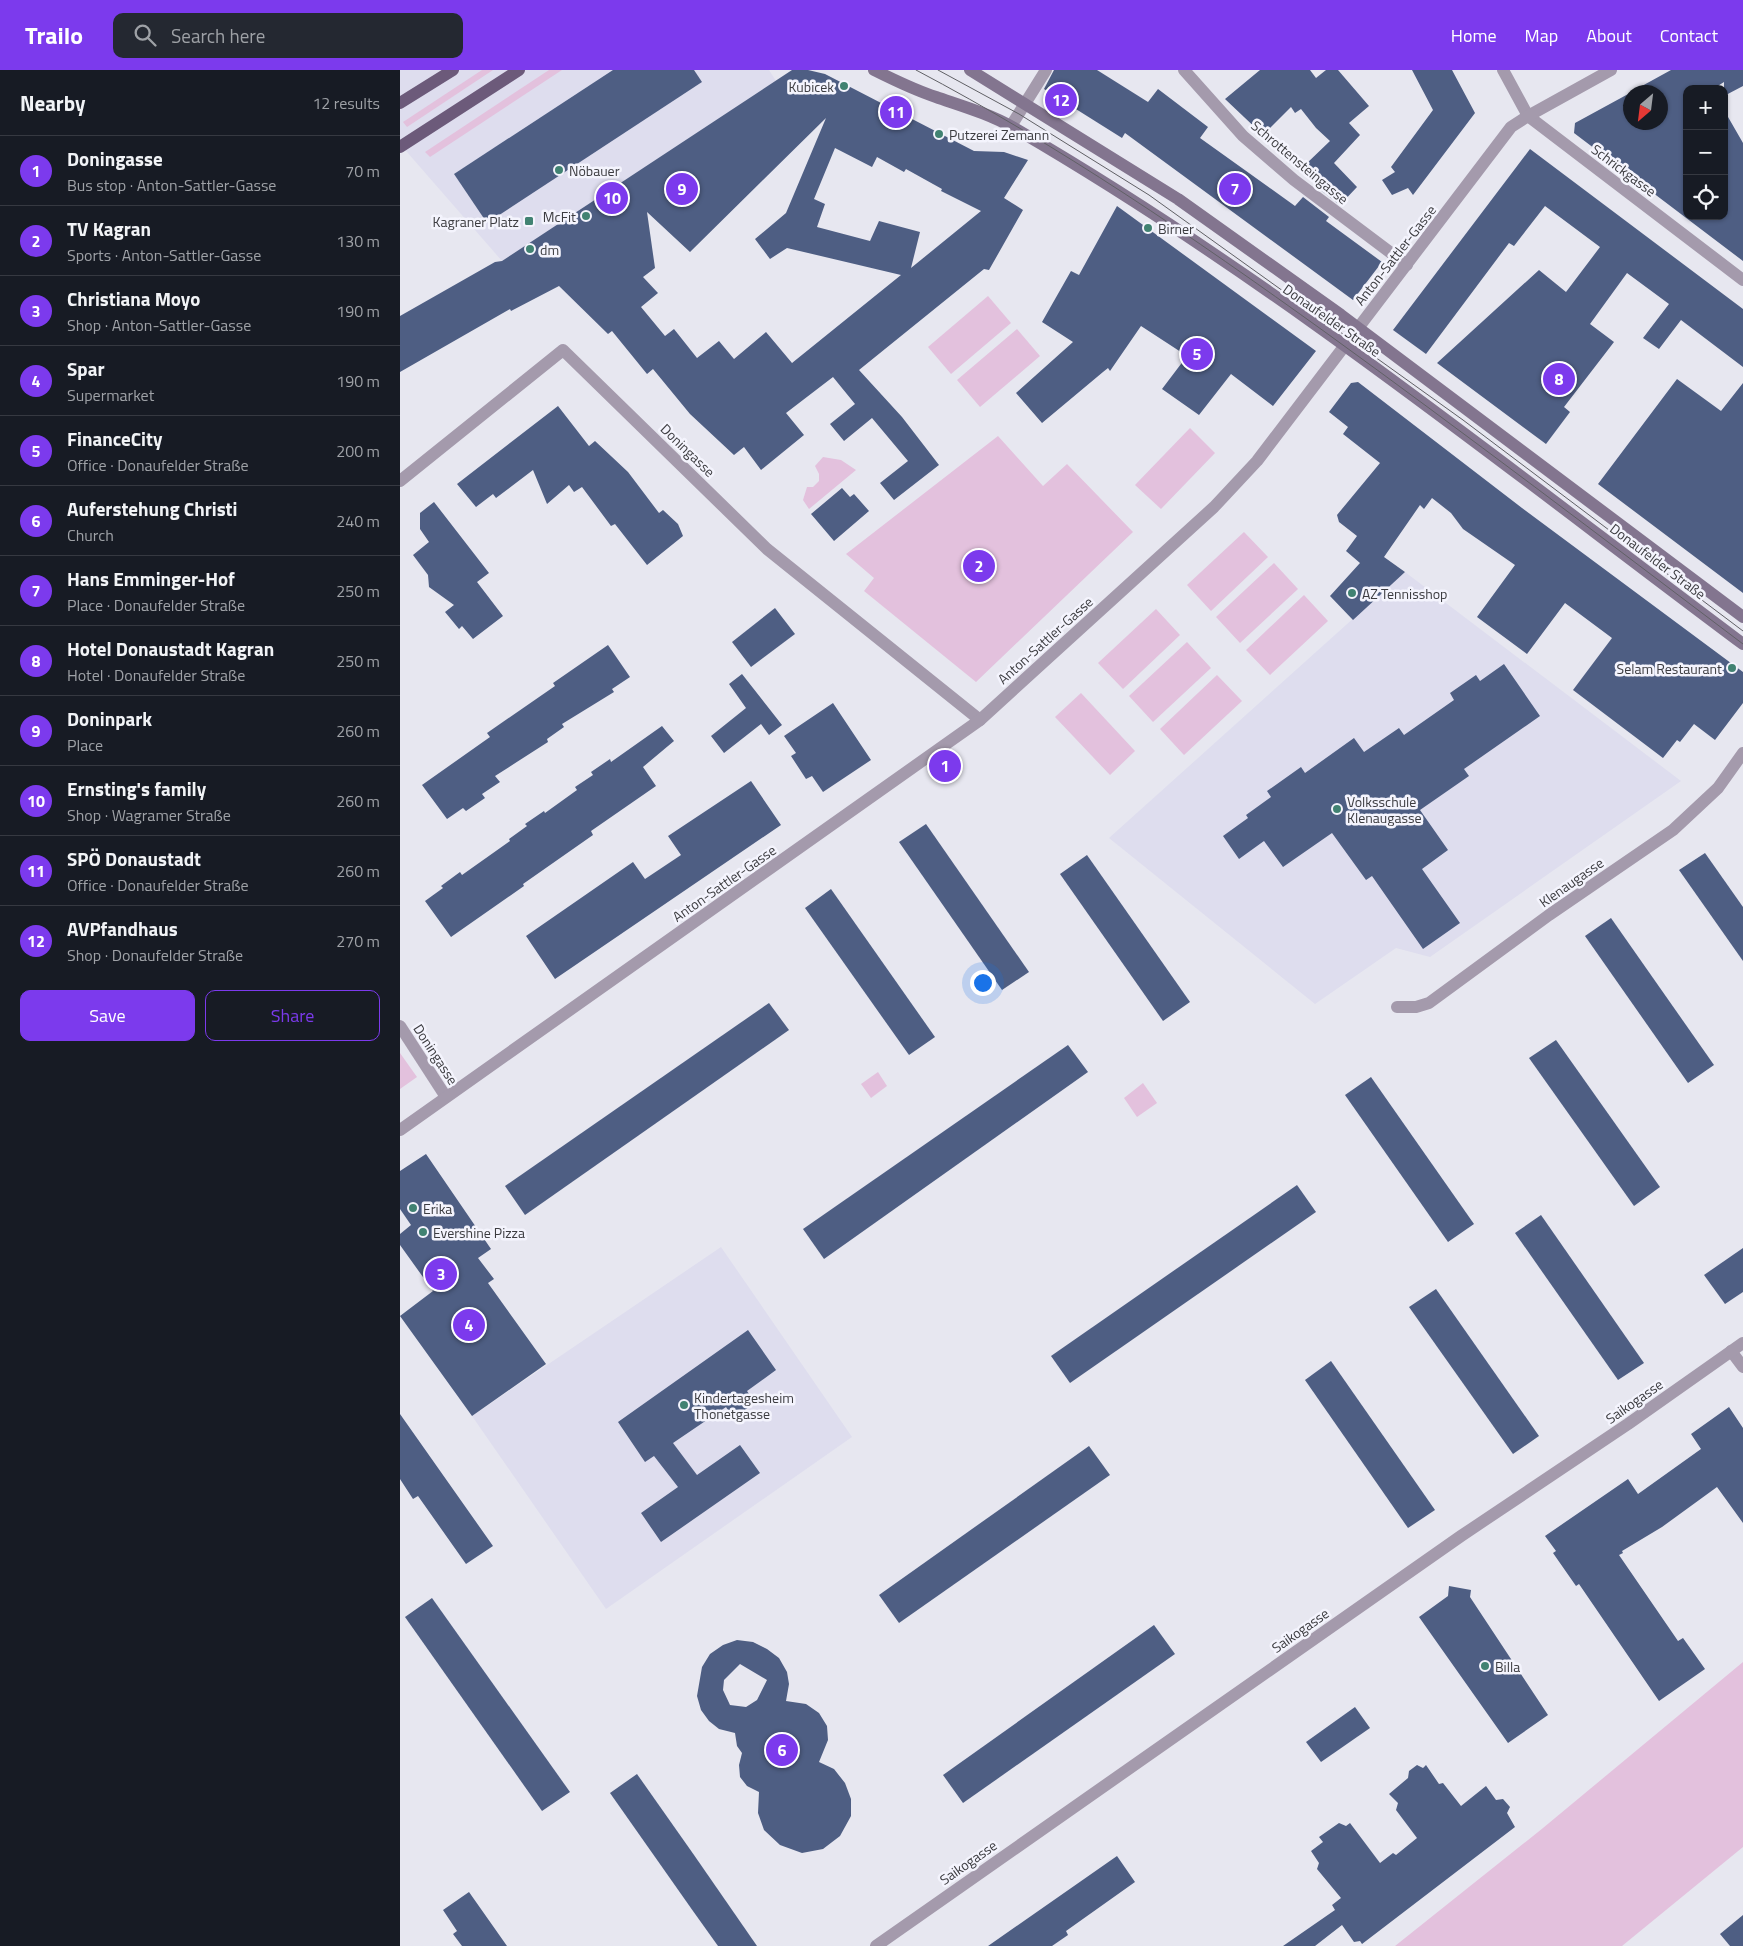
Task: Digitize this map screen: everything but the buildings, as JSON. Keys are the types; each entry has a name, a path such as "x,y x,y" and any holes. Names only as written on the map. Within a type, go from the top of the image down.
{"main road":[{"path":"400,103 453,70"},
{"path":"400,147 519,70"},
{"name":"Donaufelder Straße","path":"874,70 909,88 1012,125 1140,204 1345,346 1743,644"},
{"name":"Donaufelder Straße","path":"970,70 1178,199 1358,328 1743,617"}],"street":[{"path":"1012,125 1046,70"},
{"name":"Schrottensteingasse","path":"1184,70 1250,142 1294,180 1407,265"},
{"name":"Schrickgasse","path":"1503,70 1528,116 1743,280"},
{"name":"Anton-Sattler-Gasse","path":"400,1130 980,720 1214,507 1257,461 1511,128 1528,116 1611,70"},
{"name":"Doningasse","path":"400,481 563,350 767,549 980,720"},
{"name":"Klenaugasse","path":"1397,1007 1416,1007 1429,1003 1549,915 1673,830 1718,788 1743,753"},
{"name":"Doningasse","path":"400,1026 446,1097"},
{"name":"Saikogasse","path":"876,1946 1469,1531 1628,1424 1743,1343"},
{"path":"1731,1351 1743,1367"}],"shaded area":[{"path":"400,70 769,70 776,81 502,261 400,144"},
{"path":"482,70 493,70 407,127 403,122"},
{"path":"549,70 562,70 430,157 425,152"},
{"path":"988,296 1011,323 951,374 928,347"},
{"path":"1017,329 1040,356 980,407 957,380"},
{"path":"1190,428 1215,453 1161,509 1135,485"},
{"path":"998,436 1043,486 1067,464 1133,532 976,682 864,591 874,578 846,554"},
{"path":"823,457 841,460 856,470 809,509 803,500 807,487 813,487 819,481 819,474 815,466"},
{"path":"1244,532 1268,557 1211,611 1187,585"},
{"path":"1274,563 1298,589 1240,643 1216,617"},
{"path":"1405,572 1681,781 1430,957 1396,948 1315,1004 1109,838"},
{"path":"1304,595 1328,621 1270,675 1246,650"},
{"path":"1156,609 1180,635 1123,689 1098,663"},
{"path":"1187,642 1211,668 1153,722 1129,696"},
{"path":"1217,675 1242,701 1184,755 1160,729"},
{"path":"1081,693 1135,751 1110,775 1055,717"},
{"path":"400,1053 417,1077 400,1089"},
{"path":"878,1072 887,1086 871,1098 861,1084"},
{"path":"1143,1083 1157,1103 1137,1117 1124,1098"},
{"path":"721,1247 852,1437 606,1609 472,1416"},
{"path":"1743,1662 1743,1847 1622,1946 1395,1946 1543,1828"}],"tram line":[{"path":"916,70 970,99 1074,161 1176,227 1430,409 1743,644"},
{"path":"938,70 1019,114 1149,195 1463,420 1743,631"}],"place":[{"name":"Kubicek","path":"844,86"},
{"name":"AVPfandhaus","path":"1061,100"},
{"name":"SPÖ Donaustadt","path":"896,112"},
{"name":"Putzerei Zemann","path":"939,134"},
{"name":"Nöbauer","path":"559,170"},
{"name":"Doninpark","path":"682,189"},
{"name":"Hans Emminger-Hof","path":"1235,189"},
{"name":"Ernsting's family","path":"612,198"},
{"name":"McFit","path":"586,216"},
{"name":"Kagraner Platz","path":"529,221"},
{"name":"Birner","path":"1148,228"},
{"name":"dm","path":"530,249"},
{"name":"FinanceCity","path":"1197,354"},
{"name":"Hotel Donaustadt Kagran","path":"1559,379"},
{"name":"TV Kagran","path":"979,566"},
{"name":"AZ Tennisshop","path":"1352,593"},
{"name":"Selam Restaurant","path":"1732,668"},
{"name":"Doningasse","path":"945,766"},
{"name":"Volksschule Klenaugasse","path":"1337,809"},
{"name":"Erika","path":"413,1208"},
{"name":"Evershine Pizza","path":"423,1232"},
{"name":"Christiana Moyo","path":"441,1274"},
{"name":"Spar","path":"469,1325"},
{"name":"Kindertagesheim Thonetgasse","path":"684,1405"},
{"name":"Billa","path":"1485,1666"},
{"name":"Auferstehung Christi","path":"782,1750"}]}
